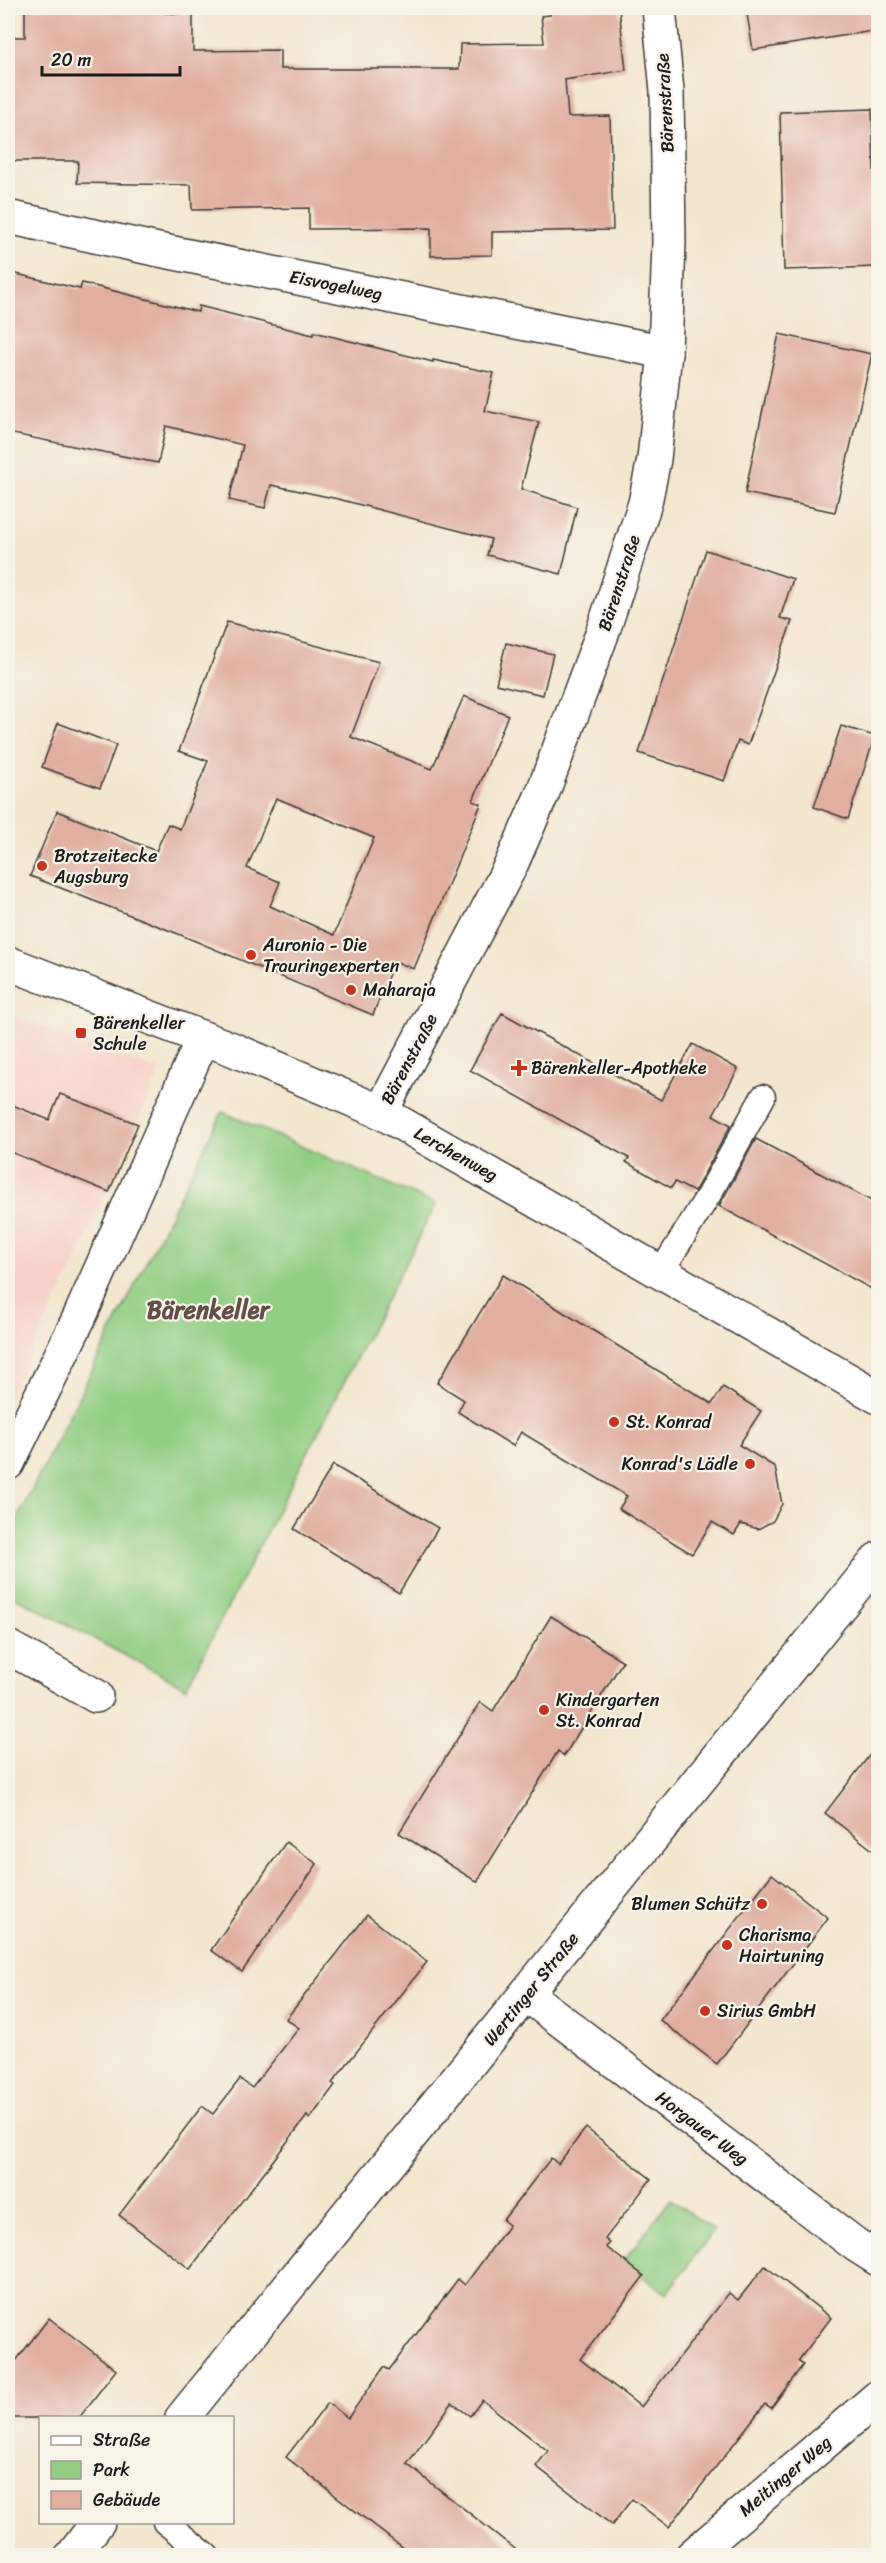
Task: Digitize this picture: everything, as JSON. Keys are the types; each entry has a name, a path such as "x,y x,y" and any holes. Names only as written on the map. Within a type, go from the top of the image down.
{"street":[{"name":"Bärenstraße","path":"381,1112 511,865 543,792 591,666 645,503 654,459 665,352 669,243 667,91 659,8"},
{"name":"Eisvogelweg","path":"8,217 154,249 665,352"},
{"name":"Lerchenweg","path":"8,963 203,1038 381,1112 879,1397"},
{"path":"8,1463 80,1316 203,1038"},
{"name":"Wertinger Straße","path":"184,2416 879,1559"},
{"path":"8,1647 96,1696"},
{"name":"Horgauer Weg","path":"526,1994 856,2245 879,2259"},
{"name":"Meitinger Weg","path":"692,2556 879,2397"},
{"path":"72,2556 97,2524"}],"lane":[{"path":"661,1272 708,1196 763,1097"},
{"path":"166,2524 207,2556"}],"shaded area":[{"path":"8,1014 160,1071 71,1272 8,1398"}],"green space":[{"path":"222,1112 436,1204 186,1688 8,1593 8,1537"},
{"path":"671,2199 714,2231 666,2294 623,2261"}],"building":[{"path":"25,8 165,8 165,13 193,14 193,51 280,50 280,69 459,69 460,44 544,43 541,16 550,15 549,8 619,8 626,70 565,80 568,117 610,116 613,230 492,232 492,255 431,256 431,228 309,229 309,208 192,210 191,185 77,183 78,161 8,161 8,37 25,37"},
{"path":"746,8 879,8 879,30 753,50"},
{"path":"872,109 874,170 879,170 879,205 874,205 877,267 784,270 780,112"},
{"path":"8,272 80,289 82,283 198,312 199,306 313,335 314,332 433,362 433,360 494,373 485,411 539,422 521,489 577,507 561,574 487,555 491,539 338,499 271,485 265,508 229,500 243,445 166,426 158,463 8,433"},
{"path":"779,334 872,354 835,512 745,493"},
{"path":"706,550 793,579 780,618 792,621 748,745 738,741 724,781 639,753"},
{"path":"227,622 379,662 351,737 432,769 464,696 508,715 473,801 481,804 414,969 394,961 373,1015 176,933 30,876 57,811 156,851 168,824 180,829 208,761 179,751","holes":["276,798 374,838 334,935 270,906 280,882 247,868"]},
{"path":"506,643 553,654 543,695 496,684"},
{"path":"58,723 116,745 100,788 42,767"},
{"path":"841,726 875,736 848,819 814,807"},
{"path":"502,1013 661,1100 693,1044 738,1069 713,1115 731,1125 694,1192 675,1182 671,1188 626,1162 629,1158 470,1070"},
{"path":"60,1094 138,1124 109,1192 8,1151 8,1103 49,1120"},
{"path":"756,1139 879,1205 879,1293 719,1206"},
{"name":"St. Konrad","path":"503,1275 712,1404 723,1387 761,1411 739,1445 775,1467 782,1504 773,1521 758,1529 741,1524 734,1535 712,1522 692,1554 619,1509 627,1496 521,1432 513,1446 458,1412 464,1400 437,1383"},
{"path":"333,1465 438,1528 399,1593 294,1529"},
{"path":"551,1616 623,1661 564,1756 558,1751 477,1882 399,1833 480,1702 493,1711"},
{"path":"879,1743 879,1855 825,1813"},
{"path":"286,1842 317,1864 242,1972 211,1950"},
{"path":"772,1874 828,1918 717,2064 660,2020"},
{"path":"367,1915 427,1962 332,2083 335,2085 310,2119 307,2116 190,2269 119,2215 202,2106 213,2114 240,2079 252,2088 299,2028 286,2019"},
{"path":"586,2128 651,2179 605,2239 610,2243 606,2247 644,2276 580,2359 641,2407 729,2293 738,2300 765,2266 831,2318 798,2361 803,2365 771,2408 765,2404 669,2527 632,2499 612,2525 536,2466 548,2451 482,2400 470,2416 452,2403 407,2464 524,2556 413,2556 286,2457 328,2403 348,2418 384,2367 389,2370 458,2279 465,2285 509,2225 503,2220 551,2158 558,2164"},
{"path":"49,2318 116,2370 81,2416 39,2416 39,2418 8,2418 8,2371"}],"place":[{"name":"Brotzeitecke Augsburg","path":"42,866"},
{"name":"Auronia - Die Trauringexperten","path":"251,955"},
{"name":"Maharaja","path":"351,990"},
{"name":"Bärenkeller Schule","path":"81,1033"},
{"name":"Bärenkeller-Apotheke","path":"519,1068"},
{"name":"St. Konrad","path":"614,1422"},
{"name":"Konrad's Lädle","path":"750,1464"},
{"name":"Kindergarten St. Konrad","path":"544,1710"},
{"name":"Blumen Schütz","path":"762,1904"},
{"name":"Charisma Hairtuning","path":"727,1945"},
{"name":"Sirius GmbH","path":"705,2011"}],"district":[{"name":"Bärenkeller","path":"208,1310"}]}
